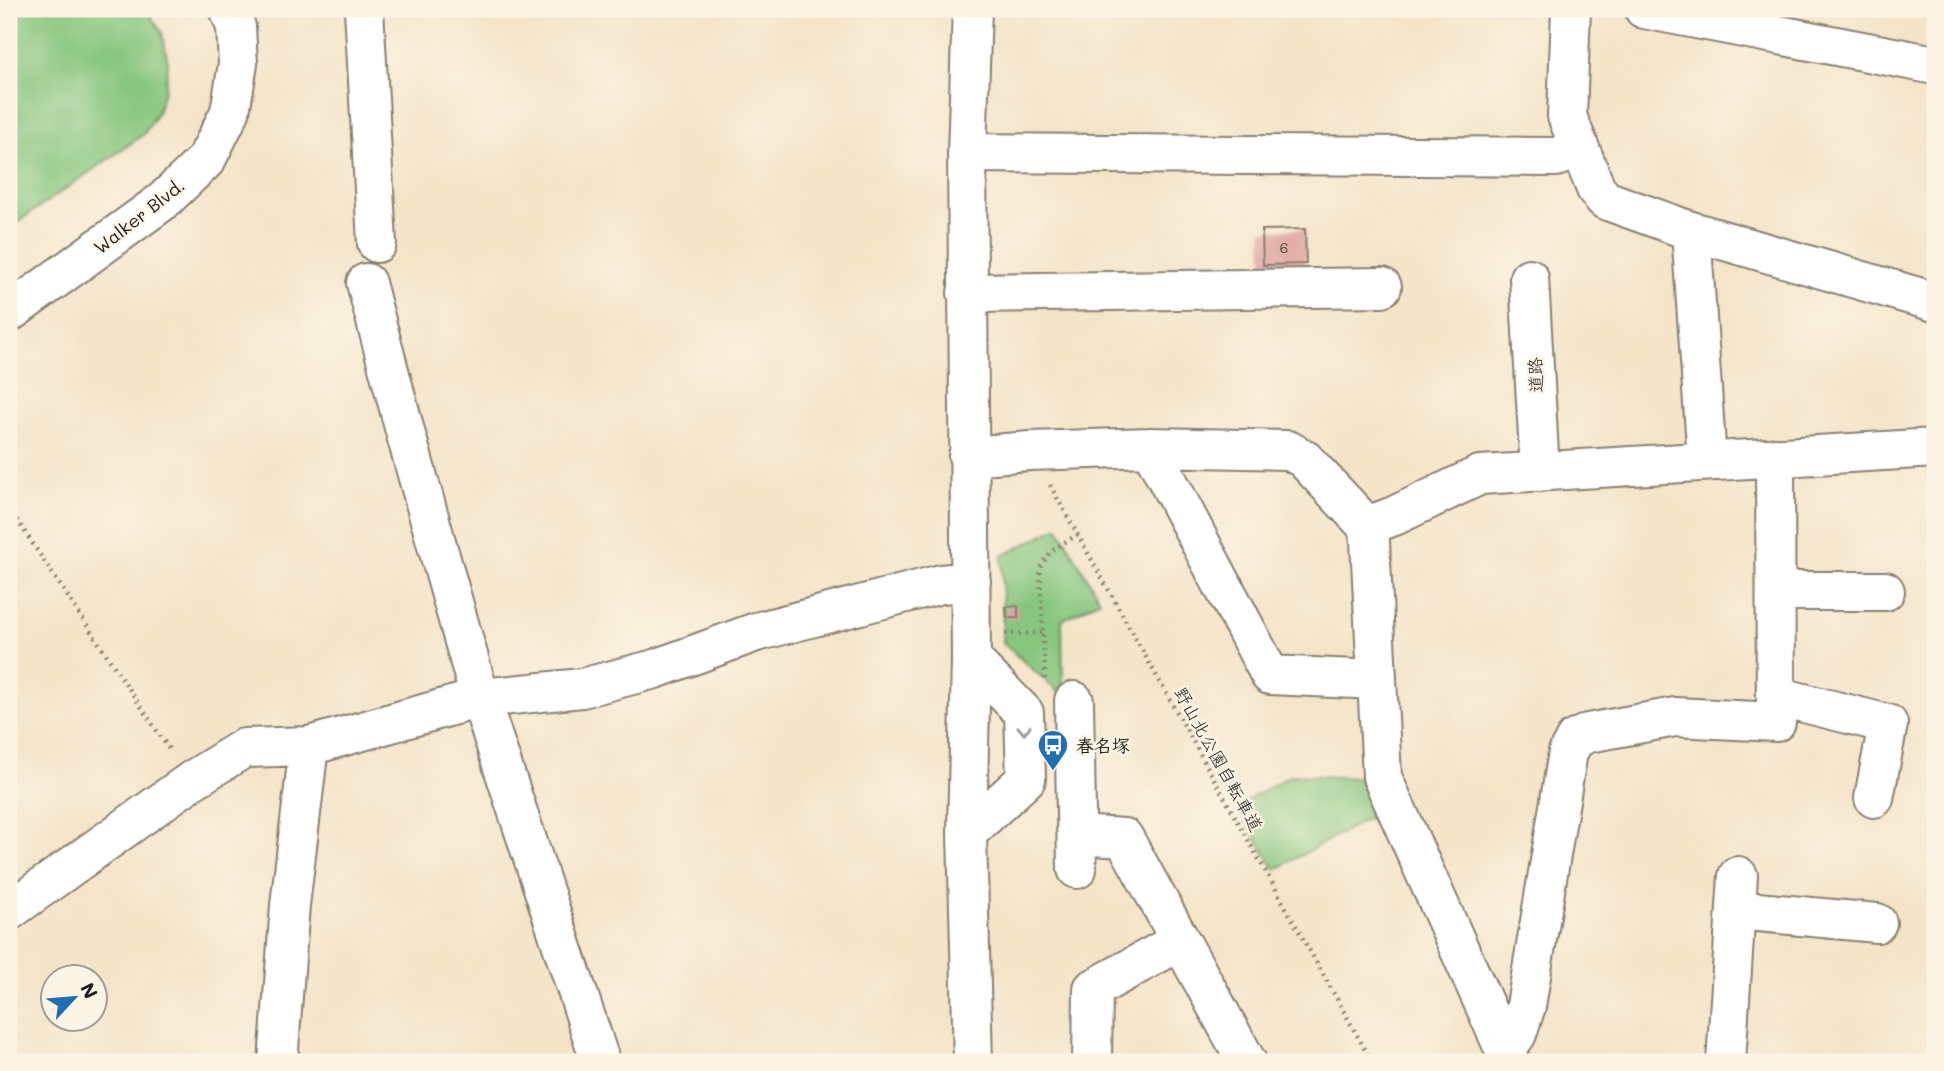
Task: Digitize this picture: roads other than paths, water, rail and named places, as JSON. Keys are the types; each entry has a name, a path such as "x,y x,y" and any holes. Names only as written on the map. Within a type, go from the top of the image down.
{"street":[{"name":"Walker Blvd.","path":"9,313 163,201 206,160 230,112 238,64 236,27 229,9"},
{"path":"364,9 377,243"},
{"path":"972,9 967,153 968,456 971,581 984,647 967,833 973,1062"},
{"path":"1572,9 1567,116 1596,189 1605,200 1691,231 1935,302"},
{"path":"1644,9 1935,65"},
{"path":"967,153 1556,157 1579,149"},
{"path":"1691,231 1707,461"},
{"name":"道路","path":"1529,278 1540,472"},
{"path":"366,283 480,698 599,1057"},
{"path":"967,293 1360,298"},
{"path":"968,456 1150,447 1288,450 1304,459 1367,526 1382,777 1507,1057"},
{"path":"1150,447 1270,675 1377,680"},
{"path":"1367,526 1480,475 1935,448"},
{"path":"1507,1057 1526,1006 1568,752 1575,739 1588,733 1675,717 1776,722 1775,457"},
{"path":"9,911 191,780 244,748 309,747 480,698 582,688 655,669 756,632 941,584 971,581"},
{"path":"1777,591 1885,591"},
{"path":"967,833 1026,779 1024,713 984,647"},
{"path":"1059,694 1077,852 1124,838 1247,1062"},
{"path":"1776,696 1888,724 1874,798"},
{"path":"278,1062 290,905 309,747"},
{"path":"1726,1062 1737,893 1877,923"},
{"path":"1093,1062 1093,989 1180,941"}],"place":[{"name":"春名塚","path":"1053,772"}]}
